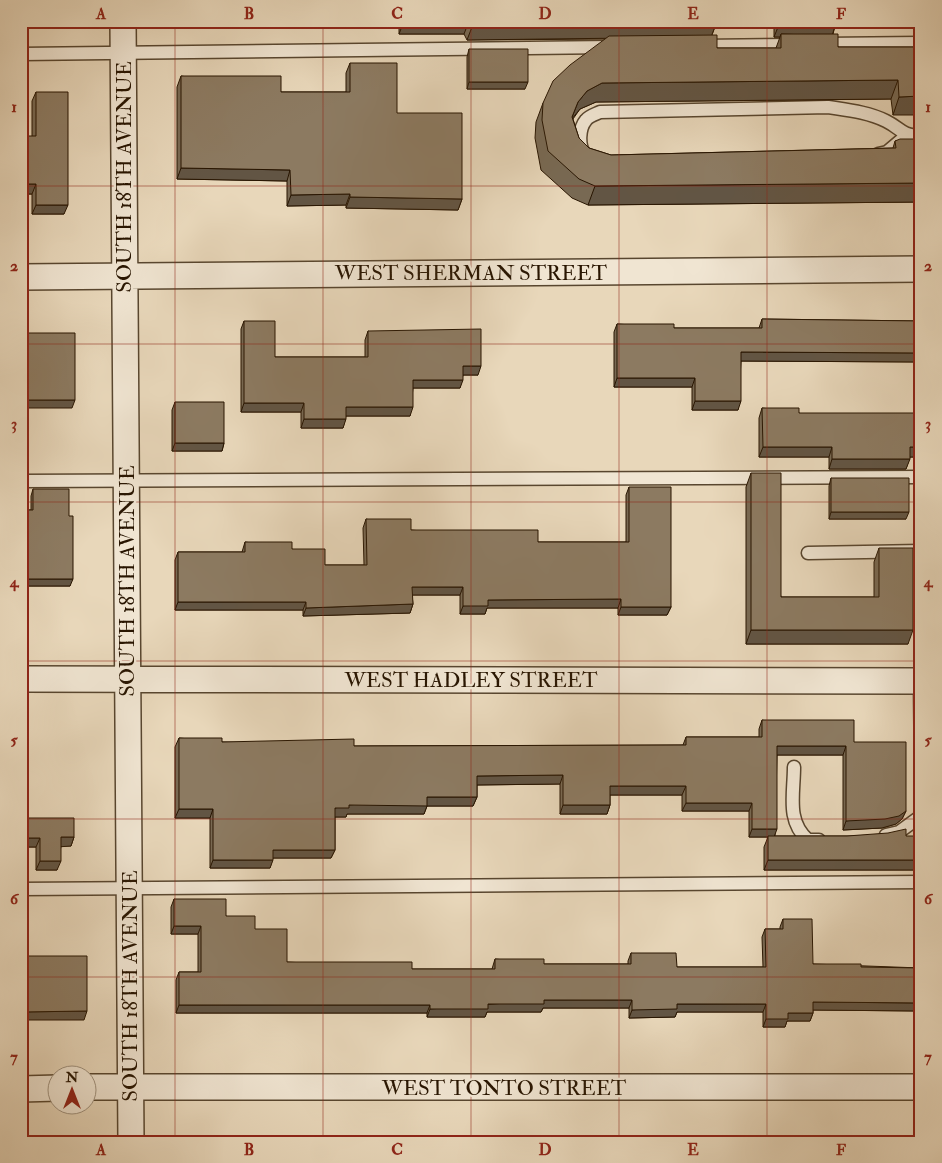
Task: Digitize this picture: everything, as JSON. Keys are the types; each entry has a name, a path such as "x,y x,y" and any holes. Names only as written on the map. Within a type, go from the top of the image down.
{"street":[{"name":"SOUTH 18TH AVENUE","path":"123,21 131,1142"},
{"name":"WEST SHERMAN STREET","path":"21,277 921,269"},
{"name":"WEST HADLEY STREET","path":"21,679 921,681"},
{"name":"WEST TONTO STREET","path":"98,1088 921,1087"},
{"path":"21,1089 48,1088"}],"lane":[{"path":"692,46 921,43"},
{"path":"21,54 623,47"},
{"path":"598,163 591,161 581,150 581,132 586,119 600,112 828,107 858,112 886,121 906,136 921,136"},
{"path":"863,158 887,152 906,136"},
{"path":"21,482 921,477"},
{"path":"808,553 921,552"},
{"path":"921,681 921,770"},
{"path":"794,767 793,822 799,832 808,840 828,840"},
{"path":"874,837 899,832 921,816"},
{"path":"21,889 921,882"}],"building":[{"path":"469,21 716,21 716,24 472,27"},
{"path":"778,21 835,21 835,26 778,27"},
{"path":"781,34 838,34 838,47 921,47 921,96 899,97 898,80 602,83 587,91 578,102 572,117 579,138 589,148 611,155 896,148 895,141 900,139 921,139 921,183 595,186 579,179 548,151 542,120 543,103 553,81 570,65 609,36 717,35 717,48 781,48"},
{"path":"469,49 528,49 528,82 469,82"},
{"path":"350,63 397,63 397,113 462,113 462,199 350,197 350,194 291,195 290,170 181,168 181,76 281,76 281,92 350,92"},
{"path":"36,92 68,92 68,205 36,205 36,184 21,184 21,136 36,136"},
{"path":"762,319 921,321 921,353 741,352 741,401 695,401 695,378 617,378 617,324 674,324 674,328 762,328"},
{"path":"244,321 275,321 275,357 368,357 368,331 481,329 481,366 463,366 463,380 413,380 413,407 346,407 346,419 304,419 304,403 244,403"},
{"path":"21,331 24,331 24,333 75,333 75,400 21,400"},
{"path":"175,402 224,402 224,443 175,443"},
{"path":"762,408 799,408 799,413 921,413 921,447 910,447 910,459 832,459 832,447 763,447"},
{"path":"751,473 781,473 781,597 879,597 879,548 913,548 913,630 751,630"},
{"path":"831,478 909,478 909,512 831,512"},
{"path":"629,487 671,487 671,607 621,607 621,599 488,600 488,606 463,606 463,587 412,587 413,604 306,608 306,602 178,602 178,552 245,552 245,542 292,542 292,549 325,549 325,565 367,565 366,519 411,519 411,530 538,530 538,542 629,542"},
{"path":"33,489 69,489 69,516 73,516 73,579 21,579 21,510 33,510"},
{"path":"762,720 854,720 854,742 906,742 906,811 899,816 885,819 846,821 846,746 777,746 777,829 752,829 752,803 686,803 686,786 610,786 610,805 563,805 563,775 477,776 477,797 427,797 427,806 349,805 349,808 335,808 335,850 273,850 273,860 213,860 213,809 179,809 179,738 222,738 222,742 354,739 354,746 686,745 686,737 762,737"},
{"path":"21,727 25,727 26,818 74,818 74,837 61,837 61,861 40,861 40,838 21,838"},
{"path":"906,829 906,836 921,836 921,860 768,860 768,836 847,836 888,833"},
{"path":"174,899 226,899 226,916 255,916 255,929 287,929 287,962 412,962 412,969 495,969 495,959 544,959 544,964 631,964 631,953 676,953 677,967 766,967 765,929 783,929 783,919 812,919 813,964 861,964 861,967 921,968 921,1003 813,1002 813,1013 788,1013 788,1019 766,1019 766,1004 677,1004 677,1009 632,1010 632,1000 544,1000 544,1004 488,1004 488,1009 430,1009 430,1005 179,1005 179,972 201,972 201,926 174,926"},
{"path":"21,920 27,920 27,956 87,956 87,1011 21,1012"}]}
